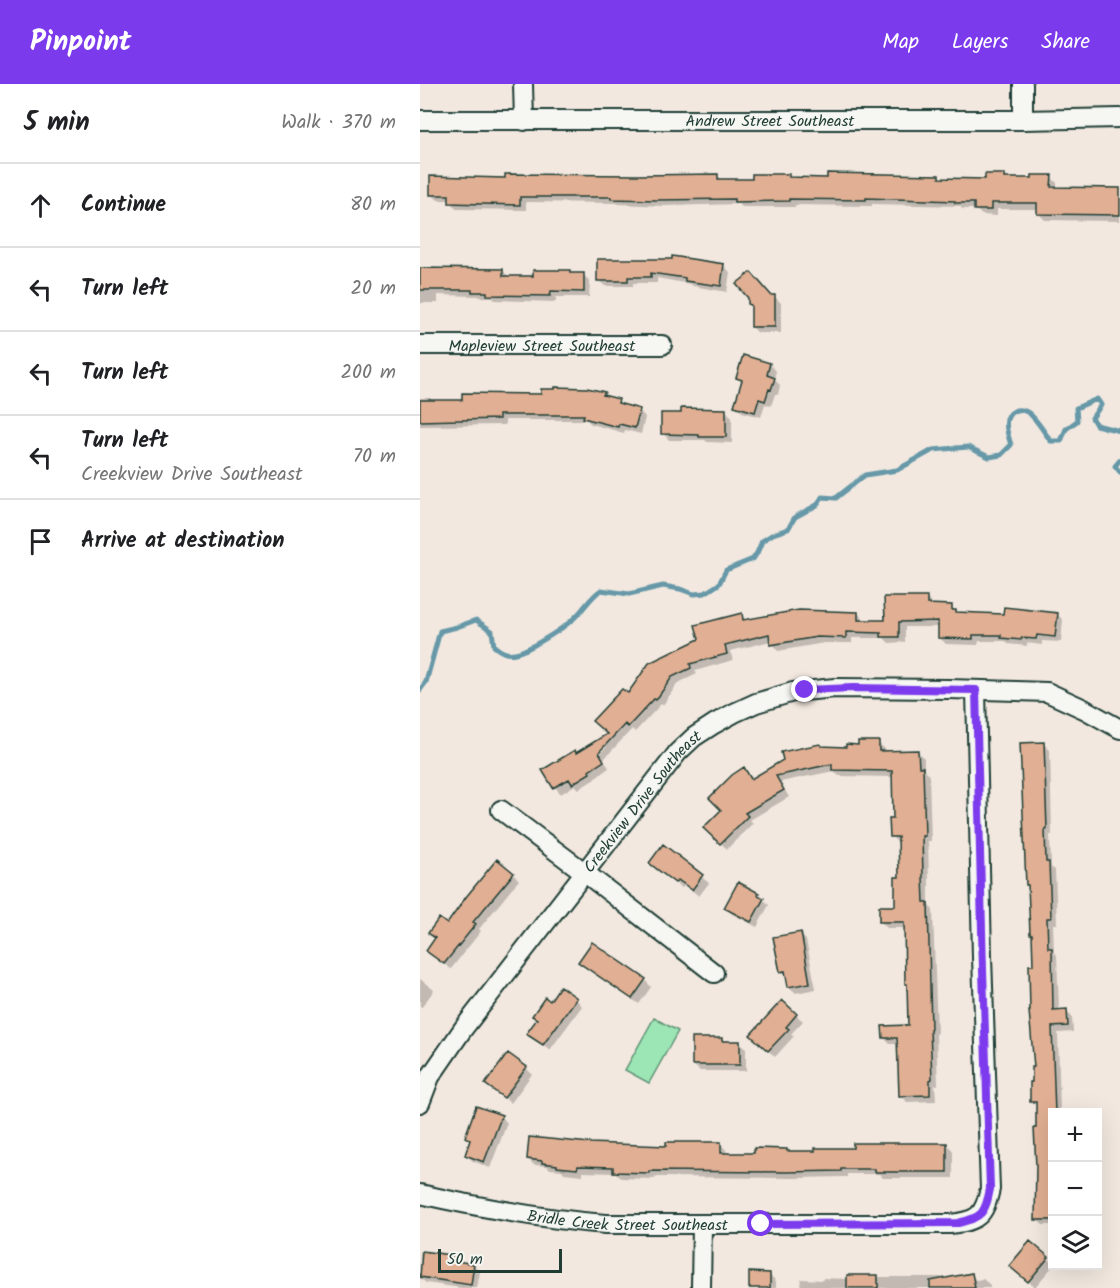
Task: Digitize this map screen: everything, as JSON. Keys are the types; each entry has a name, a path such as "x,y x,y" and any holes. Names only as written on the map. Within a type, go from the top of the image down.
{"street":[{"path":"524,84 524,121"},
{"path":"1023,84 1023,120"},
{"name":"Andrew Street Southeast","path":"420,120 1120,118"},
{"name":"Mapleview Street Southeast","path":"420,345 662,345"},
{"name":"Creekview Drive Southeast","path":"420,1103 430,1077 463,1029 678,752 694,737 734,713 765,700 809,690 853,688 1047,692 1120,729"},
{"name":"Bridle Creek Street Southeast","path":"420,1194 506,1212 563,1221 606,1224 950,1224 980,1215 987,1204 990,1189 976,690"},
{"path":"501,810 714,974"},
{"path":"701,1288 702,1225"}],"green space":[{"path":"654,1018 678,1031 649,1083 625,1070"}],"building":[{"path":"827,173 939,175 939,178 985,179 985,174 1004,174 1004,178 1052,175 1051,187 1120,188 1120,215 1037,214 1037,203 991,203 991,210 974,210 974,203 866,198 866,200 789,199 789,201 734,202 734,199 520,197 520,205 449,203 449,195 430,195 430,176 505,178 505,174 718,174 718,179 752,179 752,174 789,174 789,177 827,178"},
{"path":"672,256 724,264 721,286 651,273 651,277 628,277 628,281 597,281 597,259 672,259"},
{"path":"420,268 503,269 503,276 533,276 533,270 570,270 570,273 584,273 584,292 551,291 550,296 487,295 487,292 472,292 472,290 420,290"},
{"path":"751,272 771,295 775,295 775,327 751,327 751,305 748,304 748,298 736,284"},
{"path":"743,355 770,363 767,375 775,378 765,401 759,399 755,412 734,406 742,380 736,378"},
{"path":"555,387 587,388 605,392 603,395 619,399 618,403 640,409 635,428 619,424 618,427 583,418 584,415 499,415 499,419 420,421 420,400 462,400 462,393 541,394 541,389 555,389"},
{"path":"681,408 726,409 726,437 661,434 661,413 681,413"},
{"path":"884,597 927,597 927,604 952,605 952,610 956,612 1003,614 1004,607 1058,613 1055,637 1037,635 1036,639 1021,638 1021,640 1001,638 1001,635 973,635 973,639 938,638 938,621 899,622 899,637 881,637 881,633 846,632 846,638 817,637 770,645 769,634 725,645 727,654 690,664 691,668 672,677 656,700 654,699 628,727 625,724 599,752 604,761 589,771 590,773 572,784 569,779 553,788 542,770 607,734 592,721 622,689 628,693 649,663 699,639 695,625 742,613 743,620 799,610 858,612 858,620 885,620"},
{"path":"858,741 879,741 879,751 918,750 919,767 923,767 925,836 922,836 924,902 928,902 932,1079 930,1080 930,1095 899,1096 897,1038 883,1038 882,1026 908,1025 904,922 879,922 879,906 895,906 895,877 899,877 898,837 890,837 889,818 893,818 892,771 832,770 832,764 776,776 784,790 745,813 748,816 720,844 703,828 721,810 709,798 732,775 744,767 751,779 783,760 781,752 820,744 821,746 846,747 846,744 858,745"},
{"path":"1044,742 1046,862 1049,862 1051,918 1047,918 1048,948 1052,948 1053,1010 1067,1009 1068,1026 1052,1027 1055,1108 1048,1108 1048,1220 1035,1220 1036,1102 1030,1102 1030,1082 1032,1082 1032,1067 1034,1067 1029,1011 1029,965 1033,965 1028,885 1026,885 1020,743"},
{"path":"663,844 703,875 692,890 678,880 675,883 649,863"},
{"path":"497,859 514,873 473,922 476,924 444,964 426,951 435,938 428,933 439,918 447,924"},
{"path":"738,882 764,898 751,922 724,908"},
{"path":"801,932 810,983 788,987 785,971 780,972 773,937"},
{"path":"592,942 646,979 632,999 578,962"},
{"path":"560,986 577,998 543,1045 526,1034 537,1019 532,1016 545,997 550,1001"},
{"path":"782,1000 797,1014 786,1027 789,1029 768,1051 750,1035"},
{"path":"692,1038 722,1038 722,1041 740,1041 740,1065 692,1065"},
{"path":"508,1053 527,1067 504,1098 485,1084"},
{"path":"476,1106 502,1115 484,1162 465,1155 470,1140 465,1137"},
{"path":"529,1137 590,1143 666,1146 666,1142 721,1142 721,1153 754,1153 754,1148 815,1151 815,1148 853,1148 853,1143 947,1143 947,1172 875,1172 875,1169 841,1169 841,1171 787,1172 649,1171 649,1173 613,1172 613,1167 578,1166 577,1169 557,1167 557,1165 542,1163 542,1161 527,1159"},
{"path":"1030,1241 1048,1256 1028,1282 1009,1266"},
{"path":"422,1251 457,1256 457,1261 474,1264 471,1285 420,1277"},
{"path":"749,1272 770,1273 770,1288 749,1288"},
{"path":"972,1273 975,1288 930,1288 930,1281"},
{"path":"847,1275 878,1275 878,1288 847,1288"}],"waterway":[{"path":"420,690 426,682 440,631 476,620 492,631 494,646 503,652 512,653 528,648 561,629 601,590 629,594 663,586 694,594 705,593 719,584 726,570 753,559 762,541 788,529 795,517 817,505 822,497 836,498 865,475 897,470 933,450 968,447 989,457 1001,455 1011,445 1007,422 1010,414 1016,410 1030,414 1051,441 1061,441 1066,429 1077,421 1076,408 1097,399 1101,405 1092,418 1096,425 1120,431"},
{"path":"1120,460 1115,466 1120,472"}],"route":[{"path":"761,1224 958,1223 980,1215 987,1204 990,1189 976,690 853,688 805,690"}]}
